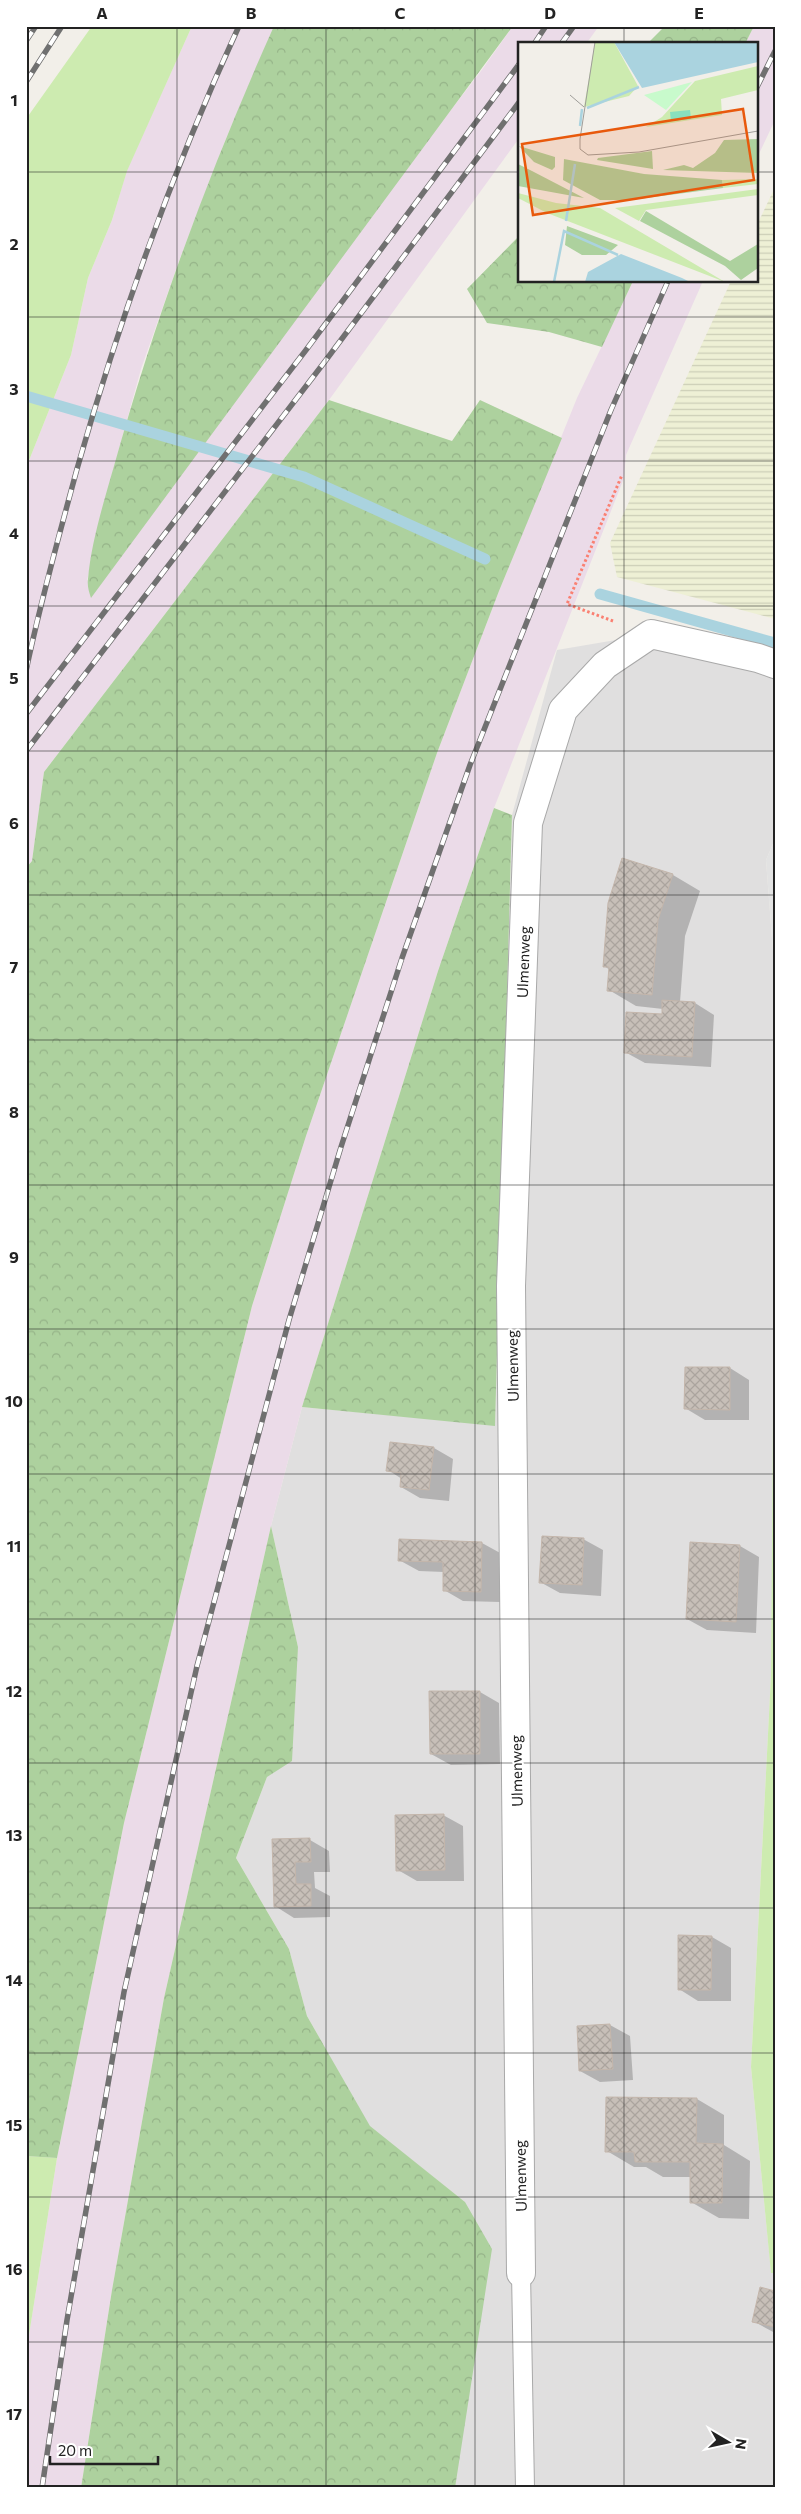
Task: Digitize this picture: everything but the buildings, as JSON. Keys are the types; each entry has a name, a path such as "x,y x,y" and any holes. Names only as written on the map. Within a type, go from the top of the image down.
{"street":[{"path":"651,634 758,658 775,664"},
{"name":"Ulmenweg","path":"521,2273 511,1286 528,823 563,710 605,665 651,634"}],"lane":[{"path":"521,2273 525,2488"}],"path":[{"path":"622,475 567,604 651,634"}],"shaded area":[{"path":"192,26 274,26 225,141 179,261 141,369 105,500 87,581 481,71 513,26 599,26 587,42 518,42 518,140 329,400 44,772 32,861 26,868 26,468 71,355 88,278 112,220 127,170"},
{"path":"754,26 775,26 775,120 758,156 758,42 746,42"},
{"path":"633,282 703,282 626,455 624,478 494,808 438,971 302,1407 271,1526 164,1998 112,2290 81,2488 26,2488 26,2354 57,2158 124,1823 252,1306 306,1136 437,753 499,591 577,398"},
{"path":"651,634 775,664 775,839 766,860 775,977 775,1324 771,1675 751,2067 771,2272 775,2273 775,2488 455,2488 465,2202 370,2127 307,2016 289,1949 236,1858 267,1777 298,1647 271,1526 302,1407 495,1425 512,815 557,650"},
{"path":"775,839 775,977 766,860"}],"green space":[{"path":"92,26 192,26 127,171 112,220 88,278 71,355 26,468 26,119"},
{"path":"274,26 513,26 91,598 88,581 95,537 130,410 166,298 206,188"},
{"path":"665,26 754,26 746,42 649,42"},
{"path":"775,187 775,619 617,577 610,543 731,282 758,282 758,223"},
{"path":"518,237 518,282 633,282 602,347 549,332 487,323 467,289"},
{"path":"329,400 452,441 480,400 562,438 499,591 437,753 306,1136 252,1306 124,1823 57,2158 26,2156 26,868 32,861 44,772"},
{"path":"494,808 512,815 495,1426 302,1407 438,971"},
{"path":"773,1410 775,1414 775,2273 771,2273 751,2067 771,1675"},
{"path":"271,1526 298,1647 292,1761 267,1777 236,1858 289,1949 307,2016 370,2126 465,2202 492,2249 455,2488 81,2488 112,2290 164,1998"},
{"path":"26,2156 57,2158 26,2354"}],"waterway":[{"path":"26,396 304,477 485,559"},
{"path":"600,594 775,643"}],"railway":[{"path":"26,41 36,26"},
{"path":"26,82 62,26"},
{"path":"26,671 77,469 111,356 170,189 239,26"},
{"path":"535,42 546,26"},
{"path":"562,42 574,26"},
{"path":"758,85 775,51"},
{"path":"26,714 306,350 518,66"},
{"path":"26,751 323,364 518,104"},
{"path":"42,2488 67,2320 124,1992 197,1666 289,1320 341,1147 402,958 470,765 611,410 668,282"}]}
